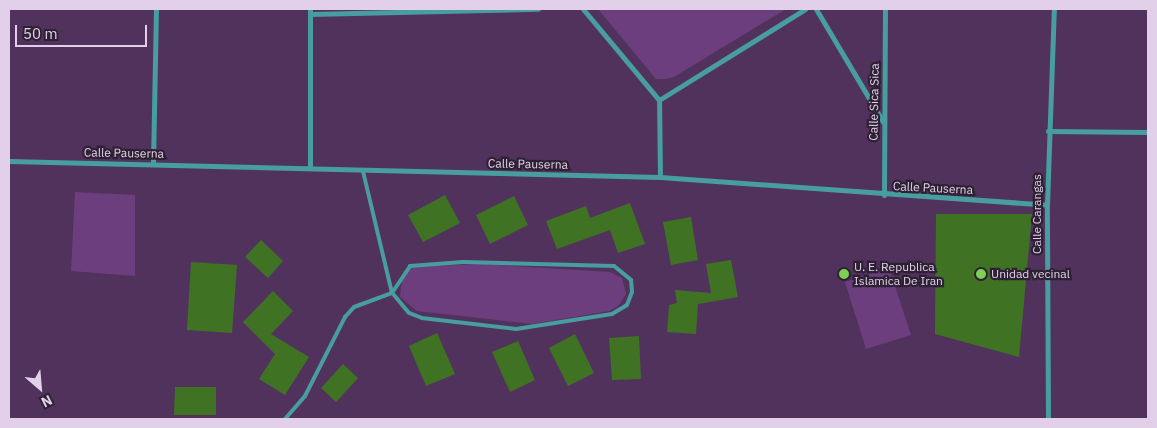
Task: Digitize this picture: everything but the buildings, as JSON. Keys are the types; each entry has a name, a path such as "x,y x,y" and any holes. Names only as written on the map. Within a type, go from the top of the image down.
{"street":[{"path":"153,164 156,9"},
{"path":"310,168 310,11 538,9"},
{"path":"584,9 659,100 660,177"},
{"path":"659,100 805,9"},
{"path":"816,9 883,122"},
{"name":"Calle Sica Sica","path":"884,195 885,9"},
{"name":"Calle Carangas","path":"1048,419 1048,131 1054,9"},
{"path":"1048,131 1148,132"},
{"name":"Calle Pauserna","path":"9,161 660,177 745,181 884,195 1047,205"}],"lane":[{"path":"284,419 305,396 345,317 354,307 392,293 410,266 463,262 614,266 631,280 632,292 627,306 612,314 516,329 422,318 410,313 392,293 363,171"}],"shaded area":[{"path":"598,9 786,9 674,77 656,79"},
{"path":"75,192 135,195 135,276 71,271"},
{"path":"480,264 610,272 622,278 626,294 619,305 610,311 532,324 417,311 400,297 402,278 413,267"},
{"path":"889,268 911,335 866,349 845,282"}],"place":[{"name":"U. E. Republica Islamica De Iran","path":"844,274"},
{"name":"Unidad vecinal","path":"981,274"}]}
